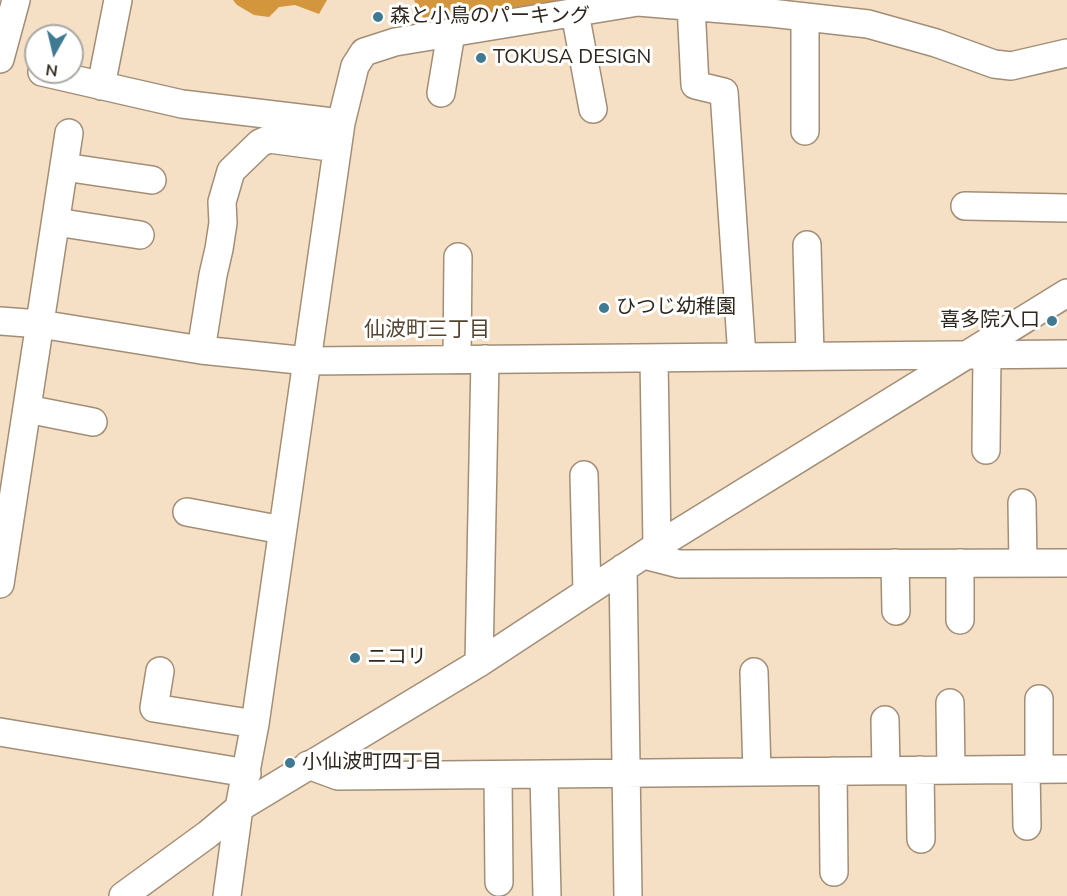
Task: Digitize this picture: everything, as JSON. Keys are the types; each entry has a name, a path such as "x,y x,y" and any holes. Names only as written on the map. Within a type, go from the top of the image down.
{"street":[{"path":"16,0 0,59 24,66"},
{"path":"101,86 118,0"},
{"path":"227,896 239,808 255,724 339,136 355,66 364,52 395,42 638,1 691,5 771,6 805,16 868,24 936,42 994,64 1011,66 1067,53"},
{"path":"691,5 695,85 724,92 742,357"},
{"path":"575,13 593,109"},
{"path":"805,16 805,131"},
{"path":"441,93 451,33"},
{"path":"84,82 339,136"},
{"path":"0,584 8,483 27,409 69,133"},
{"path":"201,350 223,223 222,202 231,171 260,143 269,139 339,136"},
{"path":"64,167 152,180"},
{"path":"965,206 1067,208"},
{"path":"56,222 140,235"},
{"path":"807,245 810,355"},
{"path":"457,359 458,258"},
{"path":"123,896 208,834 239,808 479,663 641,556 975,355 1067,293"},
{"path":"0,321 40,324 201,350 308,361 1067,354"},
{"path":"975,355 986,450"},
{"path":"479,663 485,359"},
{"path":"628,896 626,775 654,359"},
{"path":"27,409 93,422"},
{"path":"584,475 587,592"},
{"path":"1022,503 1023,563"},
{"path":"187,512 282,530"},
{"path":"641,556 679,564 1067,562"},
{"path":"895,563 896,611"},
{"path":"960,563 960,620"},
{"path":"160,671 154,708 255,724"},
{"path":"754,672 757,772"},
{"path":"1027,826 1039,699"},
{"path":"950,703 951,770"},
{"path":"885,720 886,770"},
{"path":"0,732 247,773"},
{"path":"308,765 338,776 1067,769"},
{"path":"920,770 921,839"},
{"path":"833,771 834,872"},
{"path":"544,775 547,896"},
{"path":"498,776 499,882"}],"shaded area":[{"path":"233,0 327,0 319,14 295,5 279,7 269,17 254,15"},
{"path":"414,0 565,0 430,24 422,16"}],"place":[{"name":"森と小鳥のパーキング","path":"378,17"},
{"name":"TOKUSA DESIGN","path":"481,58"},
{"name":"ひつじ幼稚園","path":"604,308"},
{"name":"喜多院入口","path":"1052,321"},
{"name":"ニコリ","path":"355,658"},
{"name":"小仙波町四丁目","path":"290,763"}],"district":[{"name":"仙波町三丁目","path":"427,331"}]}
